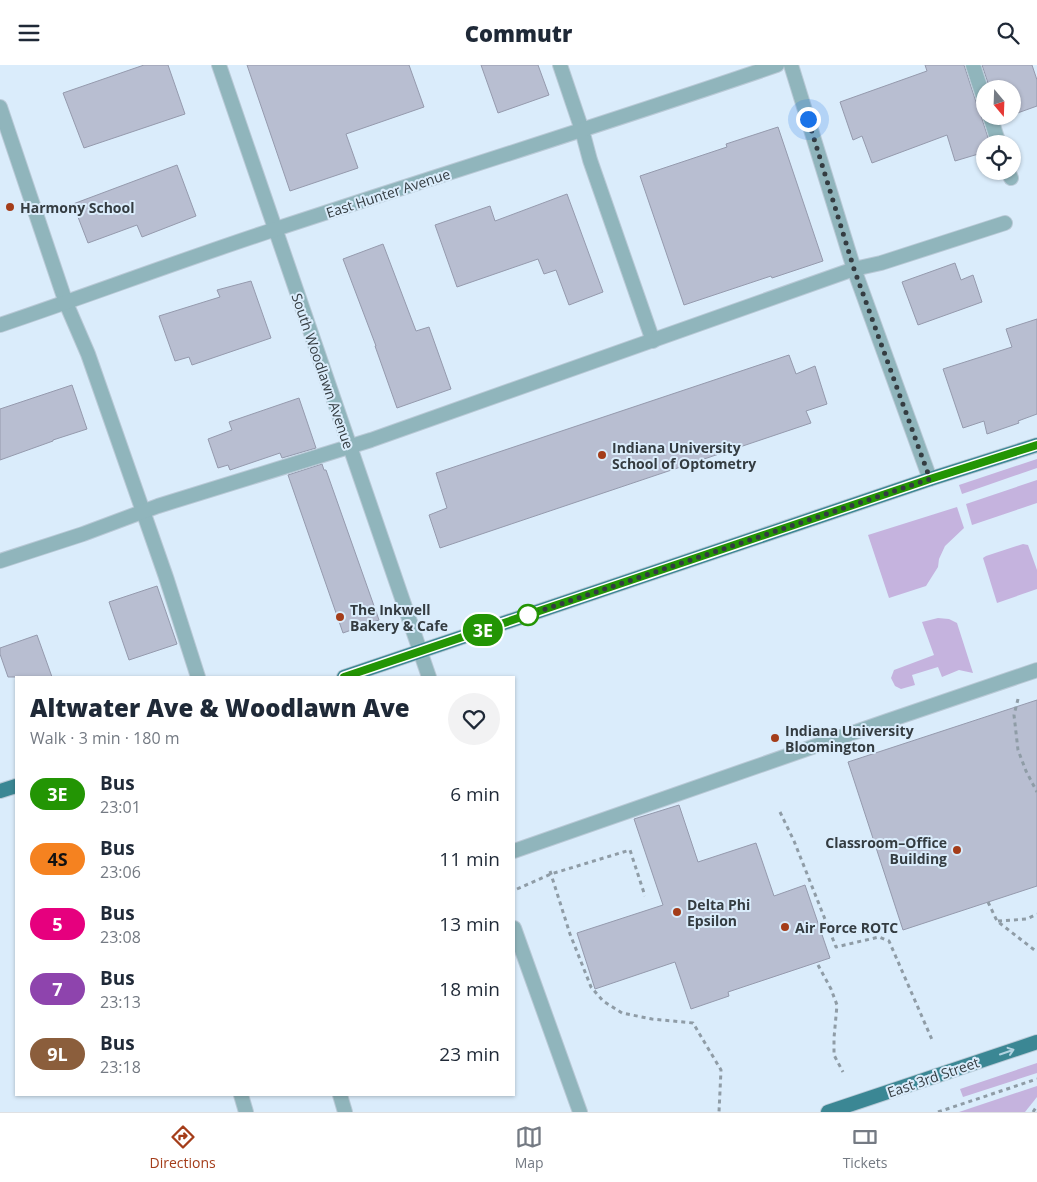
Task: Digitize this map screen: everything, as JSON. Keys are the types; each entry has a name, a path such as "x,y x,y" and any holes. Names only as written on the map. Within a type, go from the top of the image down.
{"main road":[{"path":"347,676 420,653 930,479 1037,445"},
{"path":"0,791 15,786"},
{"name":"East 3rd Street","path":"828,1112 1037,1042"}],"street":[{"name":"South Woodlawn Avenue","path":"219,65 429,676"},
{"path":"560,65 590,160 653,341"},
{"name":"East Hunter Avenue","path":"0,325 275,229 582,131 777,65"},
{"path":"791,65 854,269 930,479"},
{"path":"973,65 978,80"},
{"path":"0,107 66,303 88,354 166,577 198,676"},
{"path":"0,561 83,534 143,511 380,436 854,269 882,263 1005,223"},
{"path":"515,851 1037,670"},
{"path":"515,931 580,1112"},
{"path":"241,1096 246,1112"},
{"path":"340,1096 345,1112"}],"path":[{"path":"1018,698 1014,715 1018,750 1037,792"},
{"path":"780,812 794,841 836,947 879,937 889,941 933,1042"},
{"path":"517,889 551,872 630,850 645,897"},
{"path":"551,872 570,934 591,987 603,1001 622,1013 652,1019 693,1023 722,1070 719,1112"},
{"path":"988,902 997,921 1037,952"},
{"path":"997,921 1027,919 1037,914"},
{"path":"818,965 837,1005 834,1055 842,1072"},
{"path":"938,1112 1037,1079"},
{"path":"1033,1112 1037,1106"}],"shaded area":[{"path":"1037,459 1037,468 962,494 959,485"},
{"path":"1037,480 1037,503 972,525 966,504"},
{"path":"957,507 964,528 945,546 939,559 938,567 926,586 889,598 868,535"},
{"path":"1023,544 1028,545 1037,570 1037,589 997,603 983,558"},
{"path":"938,618 949,619 957,623 973,673 959,670 942,677 938,667 912,675 915,685 901,689 895,686 891,678 894,670 934,655 922,622"},
{"path":"1037,1063 1037,1073 963,1097 960,1089"},
{"path":"1037,1086 1037,1097 1025,1112 959,1112"}],"building":[{"path":"144,65 168,65 185,114 84,148 63,93"},
{"path":"247,65 409,65 424,107 346,134 358,168 290,191"},
{"path":"481,65 538,65 549,95 498,113"},
{"path":"925,65 964,65 976,102 976,125 984,125 987,135 976,135 976,155 955,161 947,135 872,163 862,136 853,140 840,102 927,71"},
{"path":"982,65 1032,65 1037,80 1037,106 1021,112 1021,80 987,80"},
{"path":"778,127 823,261 684,305 640,176 727,147 726,144"},
{"path":"177,165 196,216 142,237 137,225 88,243 73,204"},
{"path":"567,194 603,292 569,305 556,270 544,274 538,259 457,287 435,225 490,206 495,221"},
{"path":"383,244 416,331 429,327 451,389 397,408 343,259"},
{"path":"955,263 961,280 973,275 982,302 918,325 902,282"},
{"path":"251,281 271,338 192,365 189,357 175,361 159,316 220,297 217,290"},
{"path":"1037,319 1037,414 1018,421 1019,423 987,434 984,421 963,428 943,369 1012,347 1006,329"},
{"name":"Indiana University School of Optometry","path":"789,355 796,374 815,366 827,404 806,411 811,423 440,548 429,515 447,508 436,473"},
{"path":"72,385 87,429 0,460 0,409"},
{"path":"299,398 316,448 282,458 280,453 230,470 228,465 218,468 208,439 232,430 229,422"},
{"path":"322,464 324,470 326,470 379,620 343,633 288,475"},
{"path":"157,586 177,644 129,660 109,602"},
{"path":"37,635 52,676 8,677 0,654 0,648"},
{"name":"Classroom–Office Building","path":"1037,700 1037,886 903,930 848,762"},
{"path":"679,805 698,862 756,843 774,896 805,885 830,958 728,992 729,996 691,1009 675,962 595,989 577,933 663,905 634,819"}],"bus line":[{"name":"3E","path":"347,676 420,653 930,479 1037,445"}],"place":[{"name":"Harmony School","path":"10,207"},
{"name":"Indiana University School of Optometry","path":"602,455"},
{"name":"The Inkwell Bakery & Cafe","path":"340,617"},
{"name":"Indiana University Bloomington","path":"775,738"},
{"name":"Classroom–Office Building","path":"957,850"},
{"name":"Delta Phi Epsilon","path":"677,912"},
{"name":"Air Force ROTC","path":"785,927"}],"route":[{"path":"528,615 930,479 854,269 808,119"}]}
